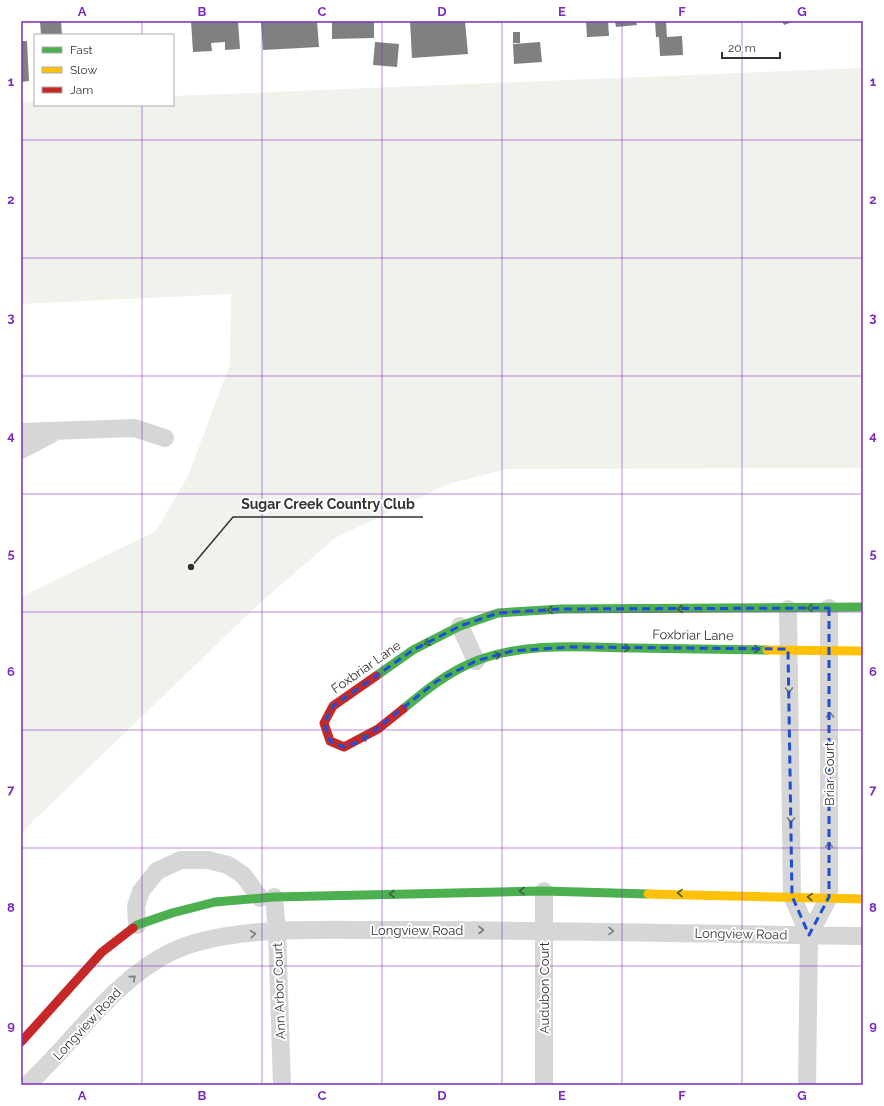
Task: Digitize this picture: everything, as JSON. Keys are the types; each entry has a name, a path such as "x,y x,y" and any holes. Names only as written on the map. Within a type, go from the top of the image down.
{"street":[{"path":"21,432 134,428 165,438"},
{"path":"21,450 57,431"},
{"name":"Foxbriar Lane","path":"863,607 788,609 561,609 498,613 460,626 413,650 333,706 324,723 330,741 344,747 361,741 437,681 476,661 512,651 570,647 863,651"},
{"name":"Briar Court","path":"809,935 829,898 829,608"},
{"name":"Briar Court","path":"788,609 792,896 809,935 808,1085"},
{"path":"460,626 476,661"},
{"path":"137,925 136,906 141,891 157,871 181,860 208,860 228,865 243,875 267,898"},
{"path":"21,1042 102,952 137,925 172,913 215,902 267,898 544,891 792,896 863,899"},
{"name":"Audubon Court","path":"544,891 544,1085"},
{"name":"Ann Arbor Court","path":"267,898 277,931 282,1085"},
{"name":"Longview Road","path":"27,1085 44,1069 106,1000 138,973 166,956 215,938 277,931 544,930 863,936"}],"highlighted area":[{"path":"829,608 829,897 809,935 792,896 788,649 571,647 512,651 476,661 437,681 361,741 344,747 330,741 324,723 333,706 413,650 460,626 498,613 561,609"}],"shaded area":[{"path":"863,68 863,468 508,469 448,484 335,538 260,603 29,825 21,837 21,597 156,531 188,476 230,364 231,294 21,304 21,102 34,101 34,106 174,106 174,96"}],"building":[{"path":"40,21 61,21 62,34 41,34"},
{"path":"191,21 238,21 240,49 225,50 225,42 211,43 212,51 193,52"},
{"path":"261,21 317,21 319,47 263,50"},
{"path":"332,21 374,21 374,38 332,39"},
{"path":"410,21 465,21 468,54 412,58"},
{"path":"586,21 608,21 609,36 587,37"},
{"path":"615,21 636,21 637,25 616,27"},
{"path":"655,21 666,21 667,37 682,36 683,55 660,56 659,37 656,37"},
{"path":"782,21 795,21 784,25"},
{"path":"513,32 520,32 520,43 513,43"},
{"path":"21,41 27,41 29,81 21,82"},
{"path":"375,42 399,44 397,67 373,65"},
{"path":"540,42 542,62 514,64 513,44"}],"traffic: fast":[{"path":"376,676 413,650 460,626 498,613 561,609 863,607"},
{"path":"403,709 429,688 456,670 494,655 514,651 553,647 767,650"},
{"path":"133,928 137,925 172,913 215,902 274,897 544,891 648,894"}],"traffic: slow":[{"path":"767,650 863,651"},
{"path":"648,894 863,899"}],"traffic: jam":[{"path":"376,676 333,706 324,723 330,741 344,747 378,729 403,709"},
{"path":"21,1042 102,952 133,928"}],"place":[{"name":"Sugar Creek Country Club","path":"191,567"}]}
